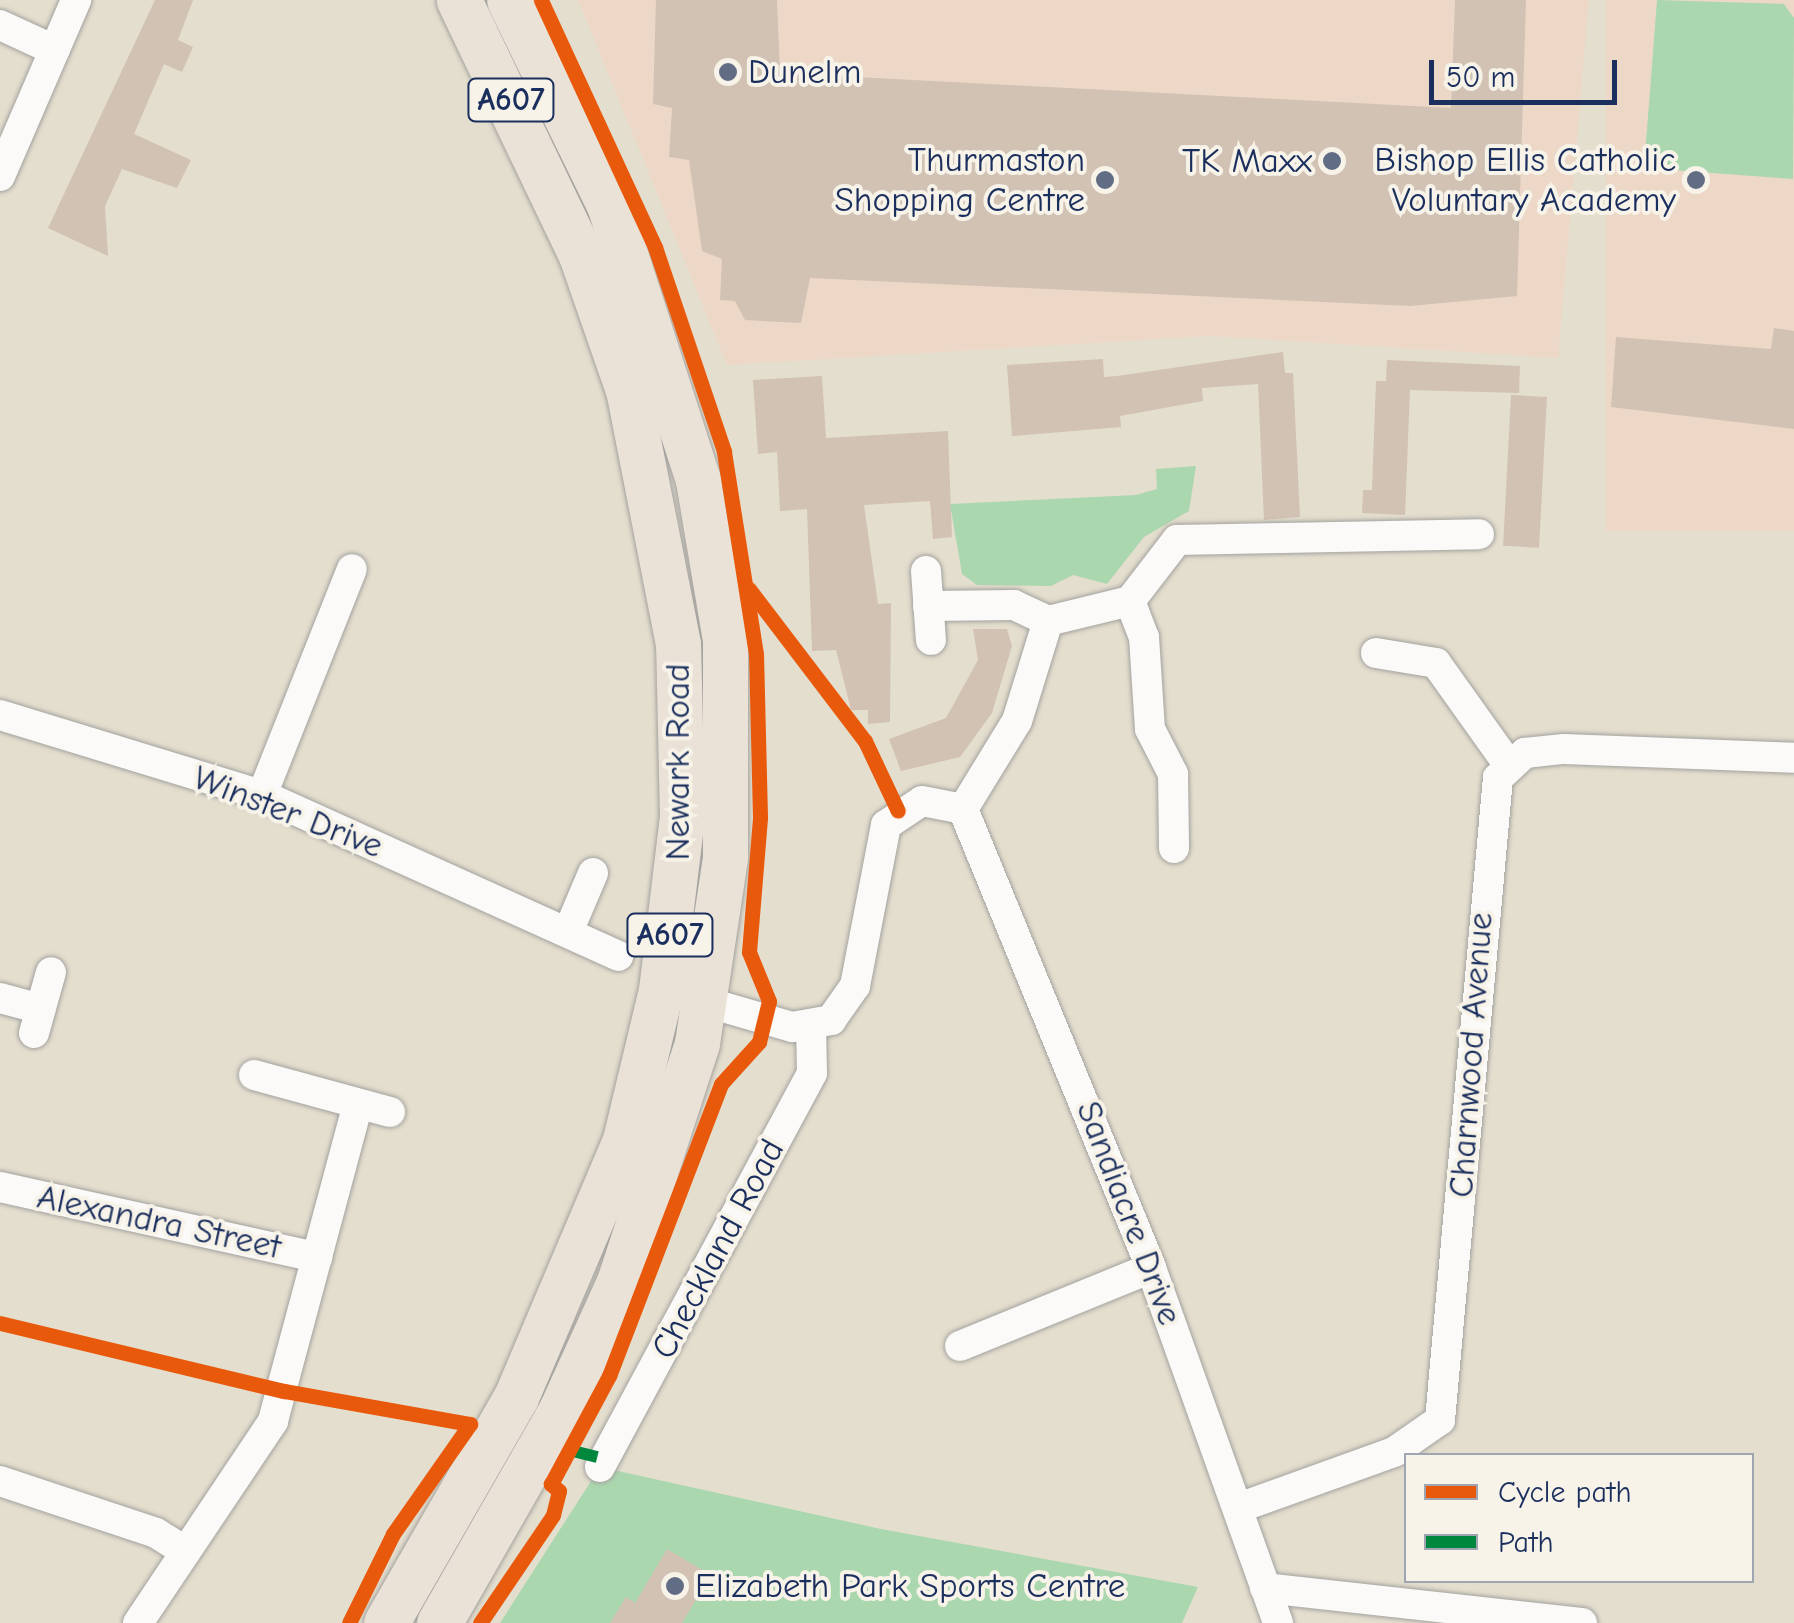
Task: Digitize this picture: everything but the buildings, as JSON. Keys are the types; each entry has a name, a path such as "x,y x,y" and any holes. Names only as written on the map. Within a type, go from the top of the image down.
{"highway":[{"name":"Newark Road","path":"386,1623 516,1397 619,1156 661,990 682,817 678,644 628,390 581,255 458,0"},
{"name":"Newark Road","path":"439,1623 560,1412 619,1282 668,1148 706,1002 730,753 706,517 636,275 510,0"}],"street":[{"path":"0,176 76,0"},
{"path":"0,25 54,50"},
{"path":"1446,503 1446,534"},
{"path":"928,606 1014,605 1048,622 1130,601 1166,548 1196,534 1480,534"},
{"path":"262,795 352,569"},
{"path":"926,571 931,640"},
{"path":"1130,601 1144,637 1150,729 1172,774 1183,830"},
{"path":"706,1002 811,1026 831,1020 855,986 886,825 922,802 963,809 1017,721 1048,622"},
{"path":"1376,653 1436,664 1508,764 1564,749 1794,758"},
{"name":"Winster Drive","path":"0,715 262,795 618,956"},
{"name":"Charnwood Avenue","path":"1241,1507 1394,1452 1440,1420 1449,1393 1490,798 1508,764"},
{"name":"Sandiacre Drive","path":"963,809 1151,1268 1241,1507 1278,1623"},
{"path":"568,932 593,872"},
{"path":"0,998 38,1021 52,972"},
{"name":"Checkland Road","path":"600,1467 812,1073 811,1026"},
{"path":"254,1075 390,1112"},
{"name":"Alexandra Street","path":"138,1623 273,1421 358,1104"},
{"name":"Alexandra Street","path":"0,1188 318,1256"},
{"path":"960,1346 1151,1268"},
{"path":"0,1481 156,1532 185,1551"},
{"path":"1266,1588 1582,1623"}],"shaded area":[{"name":"Thurmaston Shopping Centre","path":"578,0 1589,0 1558,358 1210,336 727,365"},
{"name":"Bishop Ellis Catholic Voluntary Academy","path":"1606,0 1794,0 1794,531 1606,531"}],"green space":[{"path":"1657,0 1784,4 1794,18 1793,179 1644,168"},
{"path":"1196,466 1189,511 1144,537 1107,584 1073,575 1051,586 977,585 962,574 950,504 1136,495 1157,489 1156,469"},
{"path":"600,1467 881,1529 1198,1587 1182,1623 500,1623"}],"marked path":[{"path":"573,1451 605,1459"}],"cycle path":[{"path":"480,1623 553,1515 559,1491 551,1484 609,1376 721,1084 759,1042 769,1001 749,952 760,817 756,654 724,451 655,247 541,0"},
{"path":"749,589 865,741 898,811"},
{"path":"0,1323 284,1391 470,1424 393,1534 349,1623"}],"place":[{"name":"Dunelm","path":"728,72"},
{"name":"TK Maxx","path":"1332,161"},
{"name":"Thurmaston Shopping Centre","path":"1105,180"},
{"name":"Bishop Ellis Catholic Voluntary Academy","path":"1696,180"},
{"name":"Elizabeth Park Sports Centre","path":"675,1586"}]}
